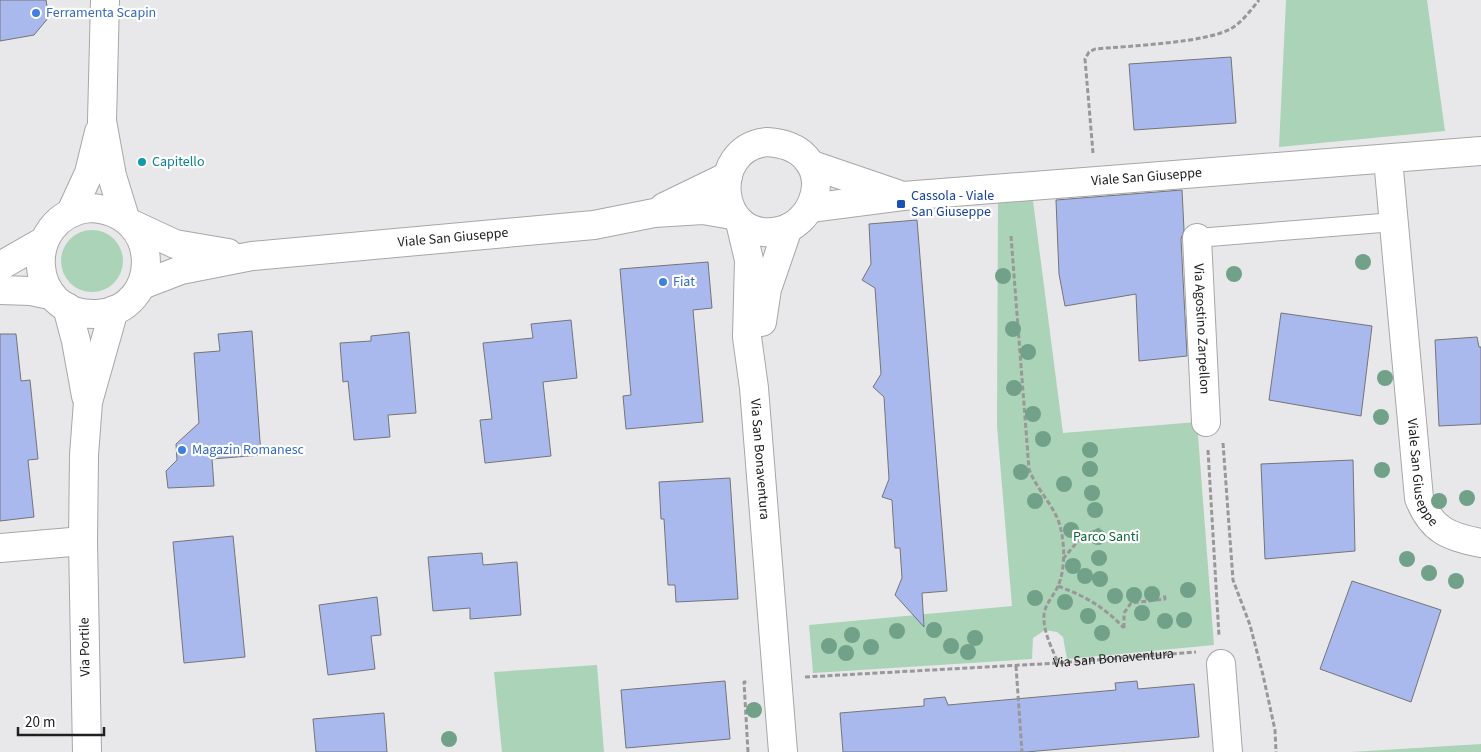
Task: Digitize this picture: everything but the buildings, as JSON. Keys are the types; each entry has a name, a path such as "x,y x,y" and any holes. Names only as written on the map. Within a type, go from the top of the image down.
{"main road":[{"path":"0,290 31,291 58,301 82,313 98,314 114,310 125,304 142,285 146,261 145,249 130,222 112,176 102,121 105,0"},
{"path":"71,212 89,173 102,121"},
{"name":"Viale San Giuseppe","path":"736,218 727,204 728,176 737,156 756,143 774,142 792,147 806,157 812,165 903,196"},
{"name":"Viale San Giuseppe","path":"810,208 903,196 1481,151"},
{"name":"Viale San Giuseppe","path":"1388,158 1419,498 1430,520 1438,528 1464,540 1481,543"},
{"path":"788,228 795,224 810,208 815,196 816,183 812,165"},
{"name":"Viale San Giuseppe","path":"654,213 728,176"},
{"path":"58,301 43,283 41,257 44,242 51,229 71,212 80,209 102,208 114,212 130,222"},
{"name":"Viale San Giuseppe","path":"142,285 181,270 252,256 594,225 654,213 703,210 736,218 755,230 778,231 788,228"},
{"name":"Via San Bonaventura","path":"736,218 749,260 747,337 754,388 783,752"},
{"name":"Viale San Giuseppe","path":"130,222 174,244 252,256"},
{"name":"Via San Bonaventura","path":"754,388 767,289 788,228"},
{"name":"Via Agostino Zarpellon","path":"1197,238 1214,429"},
{"path":"0,266 44,242"},
{"name":"Via Portile","path":"58,301 76,341 88,402"},
{"name":"Via Portile","path":"87,752 83,541 84,454 88,402 114,310"},
{"path":"0,548 83,541"},
{"path":"1214,652 1228,752"}],"lane":[{"path":"1197,238 1394,222"}],"path":[{"path":"1094,162 1086,59 1089,52 1095,49 1213,36 1232,28 1247,15 1259,0"},
{"path":"1011,236 1029,469 1035,484 1057,517 1061,530 1063,559 1058,586 1044,614 1045,630 1058,663"},
{"path":"1214,429 1214,652"},
{"path":"1214,429 1233,580 1250,625 1263,675 1275,730 1276,752"},
{"path":"1063,559 1082,536 1100,529"},
{"path":"1058,586 1089,598 1106,610 1124,628 1124,613 1131,603 1142,600 1165,599 1164,594"},
{"name":"Via San Bonaventura","path":"778,680 1214,652"},
{"path":"1016,666 1022,752"}],"green space":[{"path":"1286,0 1427,0 1445,131 1279,147"},
{"name":"Parco Santi","path":"1032,193 1063,433 1197,422 1214,645 1067,659 1063,637 1057,632 1045,630 1033,638 1032,659 813,673 809,625 1012,606 997,426 998,196"},
{"path":"86,230 98,230 114,239 121,249 123,261 121,273 114,283 98,292 86,292 75,287 66,278 61,267 61,255 66,244 75,235"},
{"path":"597,665 604,752 502,752 494,672"},
{"path":"1481,744 1481,752 1351,752"}],"place":[{"name":"Ferramenta Scapin","path":"36,13"},
{"name":"Capitello","path":"142,162"},
{"name":"Cassola - Viale San Giuseppe","path":"901,204"},
{"name":"Fiat","path":"663,282"},
{"name":"Magazin Romanesc","path":"182,450"}]}
